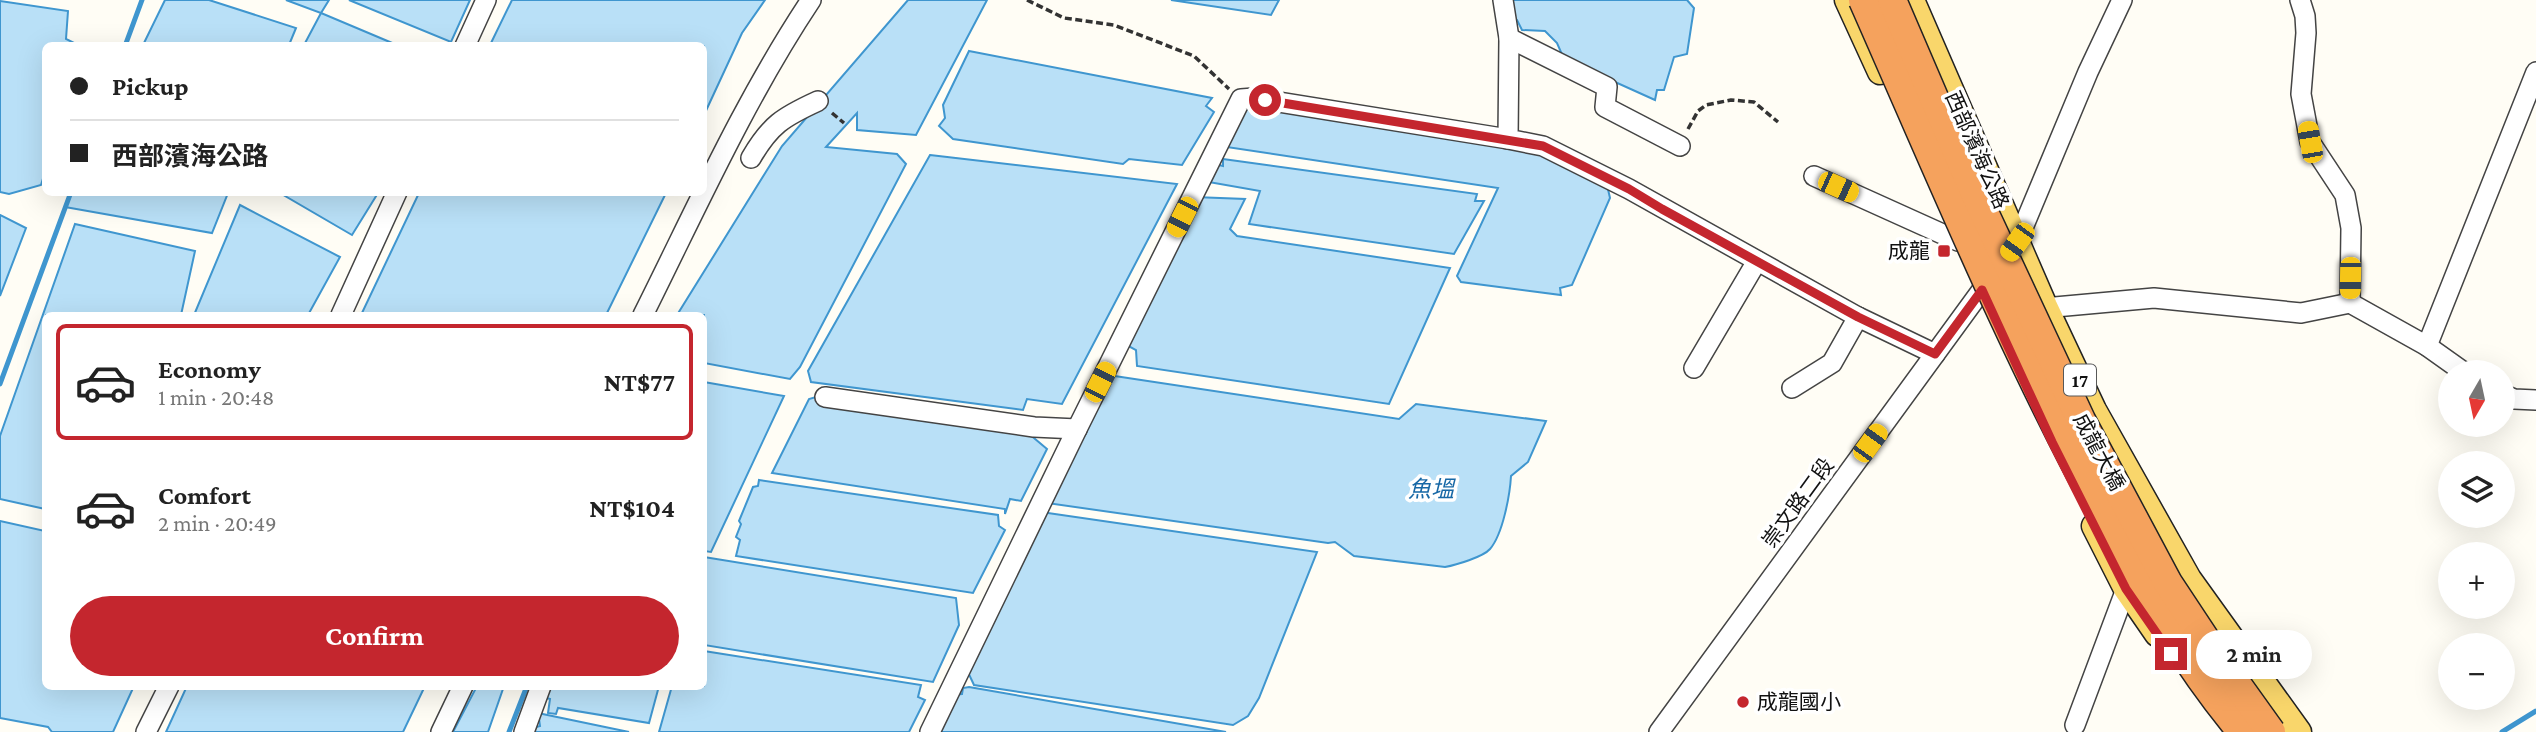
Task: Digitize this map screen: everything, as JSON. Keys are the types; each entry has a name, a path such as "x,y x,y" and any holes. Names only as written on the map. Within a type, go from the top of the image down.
{"highway":[{"name":"成龍大橋","path":"1863,0 2060,436 2145,592 2187,659 2242,732"},
{"name":"成龍大橋","path":"1892,0 1974,191 2081,420 2168,583 2271,732"}],"main road":[{"name":"17","path":"1847,0 2052,442 2126,589 2228,732"},
{"name":"西部濱海公路","path":"1912,0 2045,306 2094,410 2189,579 2299,732"}],"street":[{"path":"467,42 486,0"},
{"path":"707,187 788,35 811,0"},
{"path":"1503,0 1509,38 1508,139"},
{"name":"崇文路二段","path":"1659,732 2017,242 2088,72 2122,0"},
{"path":"2300,0 2306,33 2301,94 2310,142 2345,195 2351,228 2350,303"},
{"path":"1509,38 1607,87 1605,107 1680,146"},
{"path":"2427,346 2536,72"},
{"path":"930,732 1241,99 1254,98 1543,146 1629,189 1858,317 1935,354"},
{"path":"751,158 762,139 784,117 818,101"},
{"path":"737,127 762,139"},
{"path":"1814,176 1958,241"},
{"path":"342,312 395,196"},
{"path":"644,312 702,196"},
{"path":"1694,368 1757,261"},
{"path":"2000,325 2026,310 2045,306 2154,298 2301,313 2350,303 2447,360"},
{"path":"1791,388 1832,362 1858,317"},
{"path":"825,397 1034,427 1077,429"},
{"path":"2515,399 2536,400"},
{"path":"2075,725 2126,589 2177,559"},
{"path":"146,732 167,690"},
{"path":"441,732 461,690"},
{"path":"524,732 540,690"}],"path":[{"path":"1027,0 1064,18 1114,25 1194,56 1241,99"},
{"path":"1680,146 1698,111 1706,105 1731,100 1754,102 1778,122"}],"water":[{"path":"165,0 209,0 296,28 290,42 144,42"},
{"path":"286,0 329,0 321,13"},
{"path":"349,0 470,0 451,42"},
{"path":"512,0 765,0 742,33 707,109 707,42 491,42"},
{"path":"908,0 987,0 916,135 857,130 857,113 826,147 897,154 906,164 800,367 790,379 707,364 707,312 679,312 782,146"},
{"path":"1171,0 1279,0 1271,15"},
{"path":"1508,0 1687,0 1694,8 1687,54 1674,57 1664,90 1657,90 1655,100 1564,59 1557,43 1545,31 1522,30 1517,20 1508,16"},
{"path":"0,1 68,11 66,39 72,42 42,42 41,185 9,194 0,192"},
{"path":"321,13 390,42 306,42"},
{"path":"969,51 1212,98 1206,106 1214,112 1182,165 1129,159 1123,164 953,139 939,126 945,118 943,105"},
{"path":"1240,101 1531,147 1607,185 1610,198 1572,285 1560,288 1561,295 1461,282 1457,276 1498,188 1220,146"},
{"path":"930,155 1177,184 1062,404 1027,399 1023,410 811,382 808,371"},
{"path":"1223,159 1477,194 1475,201 1484,201 1454,254 1249,224 1260,191 1203,181 1210,163 1223,166"},
{"path":"70,196 227,196 212,233 65,207"},
{"path":"285,196 376,196 352,235"},
{"path":"417,196 665,196 607,312 362,312"},
{"path":"1194,197 1245,199 1230,229 1237,236 1450,268 1389,404 1137,366 1136,350 1121,342"},
{"path":"240,205 340,257 310,312 195,312"},
{"path":"0,215 26,228 0,296"},
{"path":"75,224 195,251 182,312 44,312"},
{"path":"42,317 42,508 0,499 0,436"},
{"name":"魚塭","path":"1108,375 1399,419 1416,404 1546,421 1528,462 1511,476 1502,524 1495,542 1487,552 1476,558 1445,567 1354,556 1335,542 1047,503"},
{"path":"707,383 784,396 711,552 707,551"},
{"path":"816,397 1022,428 1047,449 1021,501 1010,499 1005,514 1005,509 772,473 809,399"},
{"path":"759,480 998,515 999,526 1005,530 973,593 736,556 740,540 736,537 741,524 739,521 753,487 758,486"},
{"path":"1041,512 1317,552 1259,698 1248,716 1233,725 974,685 966,668"},
{"path":"0,521 42,530 42,690 132,690 113,732 52,732 48,727 0,718"},
{"path":"707,557 956,598 959,625 933,682 707,645"},
{"path":"707,651 921,685 918,697 925,700 909,732 659,732 671,690 707,690"},
{"path":"963,688 1226,732 936,732 951,695 962,694"},
{"path":"185,690 423,690 403,732 166,732"},
{"path":"475,690 503,690 488,732 453,732"},
{"path":"541,690 658,690 649,723 558,708 556,714 548,713 550,699 539,696"},
{"path":"533,712 629,732 524,732 540,726 539,719"}],"waterway":[{"path":"126,42 142,0"},
{"path":"0,384 70,196"},
{"path":"509,732 525,690"},
{"path":"2502,732 2536,711"}],"place":[{"name":"成龍","path":"1944,251"},
{"name":"成龍國小","path":"1743,702"}],"route":[{"path":"1265,100 1543,146 1629,189 1858,317 1935,354 1982,290 2052,442 2126,589 2171,654"}]}
